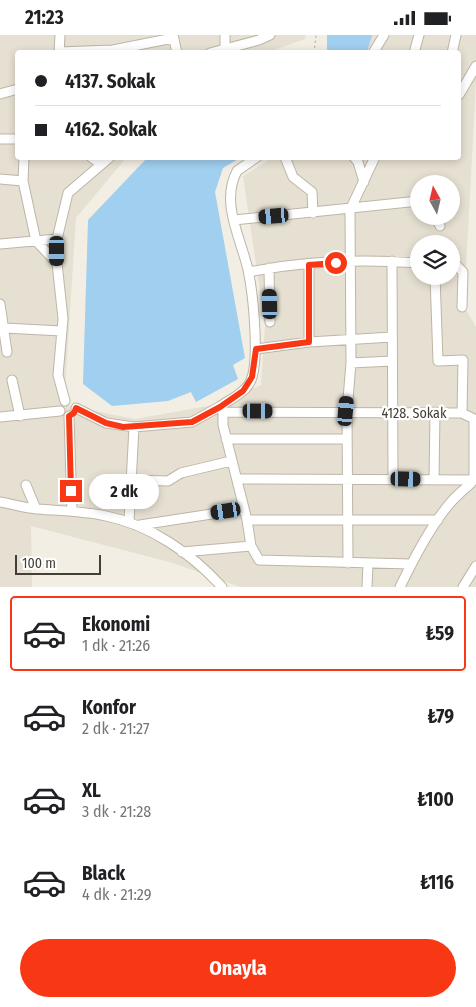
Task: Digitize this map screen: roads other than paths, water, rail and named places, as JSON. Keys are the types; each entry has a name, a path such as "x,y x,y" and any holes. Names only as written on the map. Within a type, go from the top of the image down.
{"street":[{"path":"59,50 60,35"},
{"path":"225,35 225,49"},
{"path":"221,50 270,35"},
{"path":"376,50 384,35"},
{"path":"415,50 420,35"},
{"path":"453,50 456,35"},
{"path":"113,50 173,37 176,50"},
{"path":"461,92 476,66"},
{"path":"0,94 15,90"},
{"path":"0,139 15,139"},
{"path":"24,160 23,181 36,241 57,263"},
{"path":"95,160 101,164"},
{"path":"65,401 58,375 63,319 57,263 57,239 68,193 106,160"},
{"path":"252,160 240,167 234,176 229,197 249,272 256,349 255,369 249,385 221,409 231,461 247,520 251,546 255,556 264,562 411,565"},
{"path":"286,160 293,177 312,192 313,213"},
{"path":"356,160 364,182"},
{"path":"348,563 346,411 351,363 350,210 374,160"},
{"path":"0,179 23,181"},
{"path":"234,220 350,210 410,202"},
{"path":"0,244 57,239"},
{"path":"249,272 269,268 309,265 392,261 410,262"},
{"path":"392,261 393,479"},
{"path":"309,265 309,342"},
{"path":"269,268 270,322"},
{"path":"460,269 463,272 462,307"},
{"path":"435,285 438,361 463,360 462,413 474,419 474,484"},
{"path":"0,304 7,352"},
{"path":"5,328 61,331"},
{"path":"256,349 309,342 392,337"},
{"path":"351,363 392,361"},
{"path":"12,380 20,415"},
{"path":"0,417 60,411 64,415 69,416 74,413 76,408 72,402 65,401"},
{"path":"60,411 60,406 65,401"},
{"name":"4128. Sokak","path":"76,408 106,423 134,427 192,422 221,409 346,411 393,414 462,413"},
{"path":"434,480 435,412"},
{"path":"69,416 72,510"},
{"path":"129,521 134,427"},
{"path":"226,439 347,439"},
{"path":"130,480 168,481 181,473 231,461"},
{"path":"237,479 393,479 434,480 474,484"},
{"path":"400,587 438,520 460,492 474,484"},
{"path":"26,485 36,509"},
{"path":"0,502 36,509 72,510 129,521 140,525 207,570 222,587"},
{"path":"140,525 244,509"},
{"path":"247,520 438,520"},
{"path":"182,552 251,546"},
{"path":"367,587 368,564"},
{"path":"463,587 476,566"}],"water":[{"path":"327,35 372,35 368,50 327,50"},
{"path":"145,160 237,160 223,168 215,192 245,358 233,365 238,379 196,402 191,392 168,401 112,406 83,384 88,220"}]}
